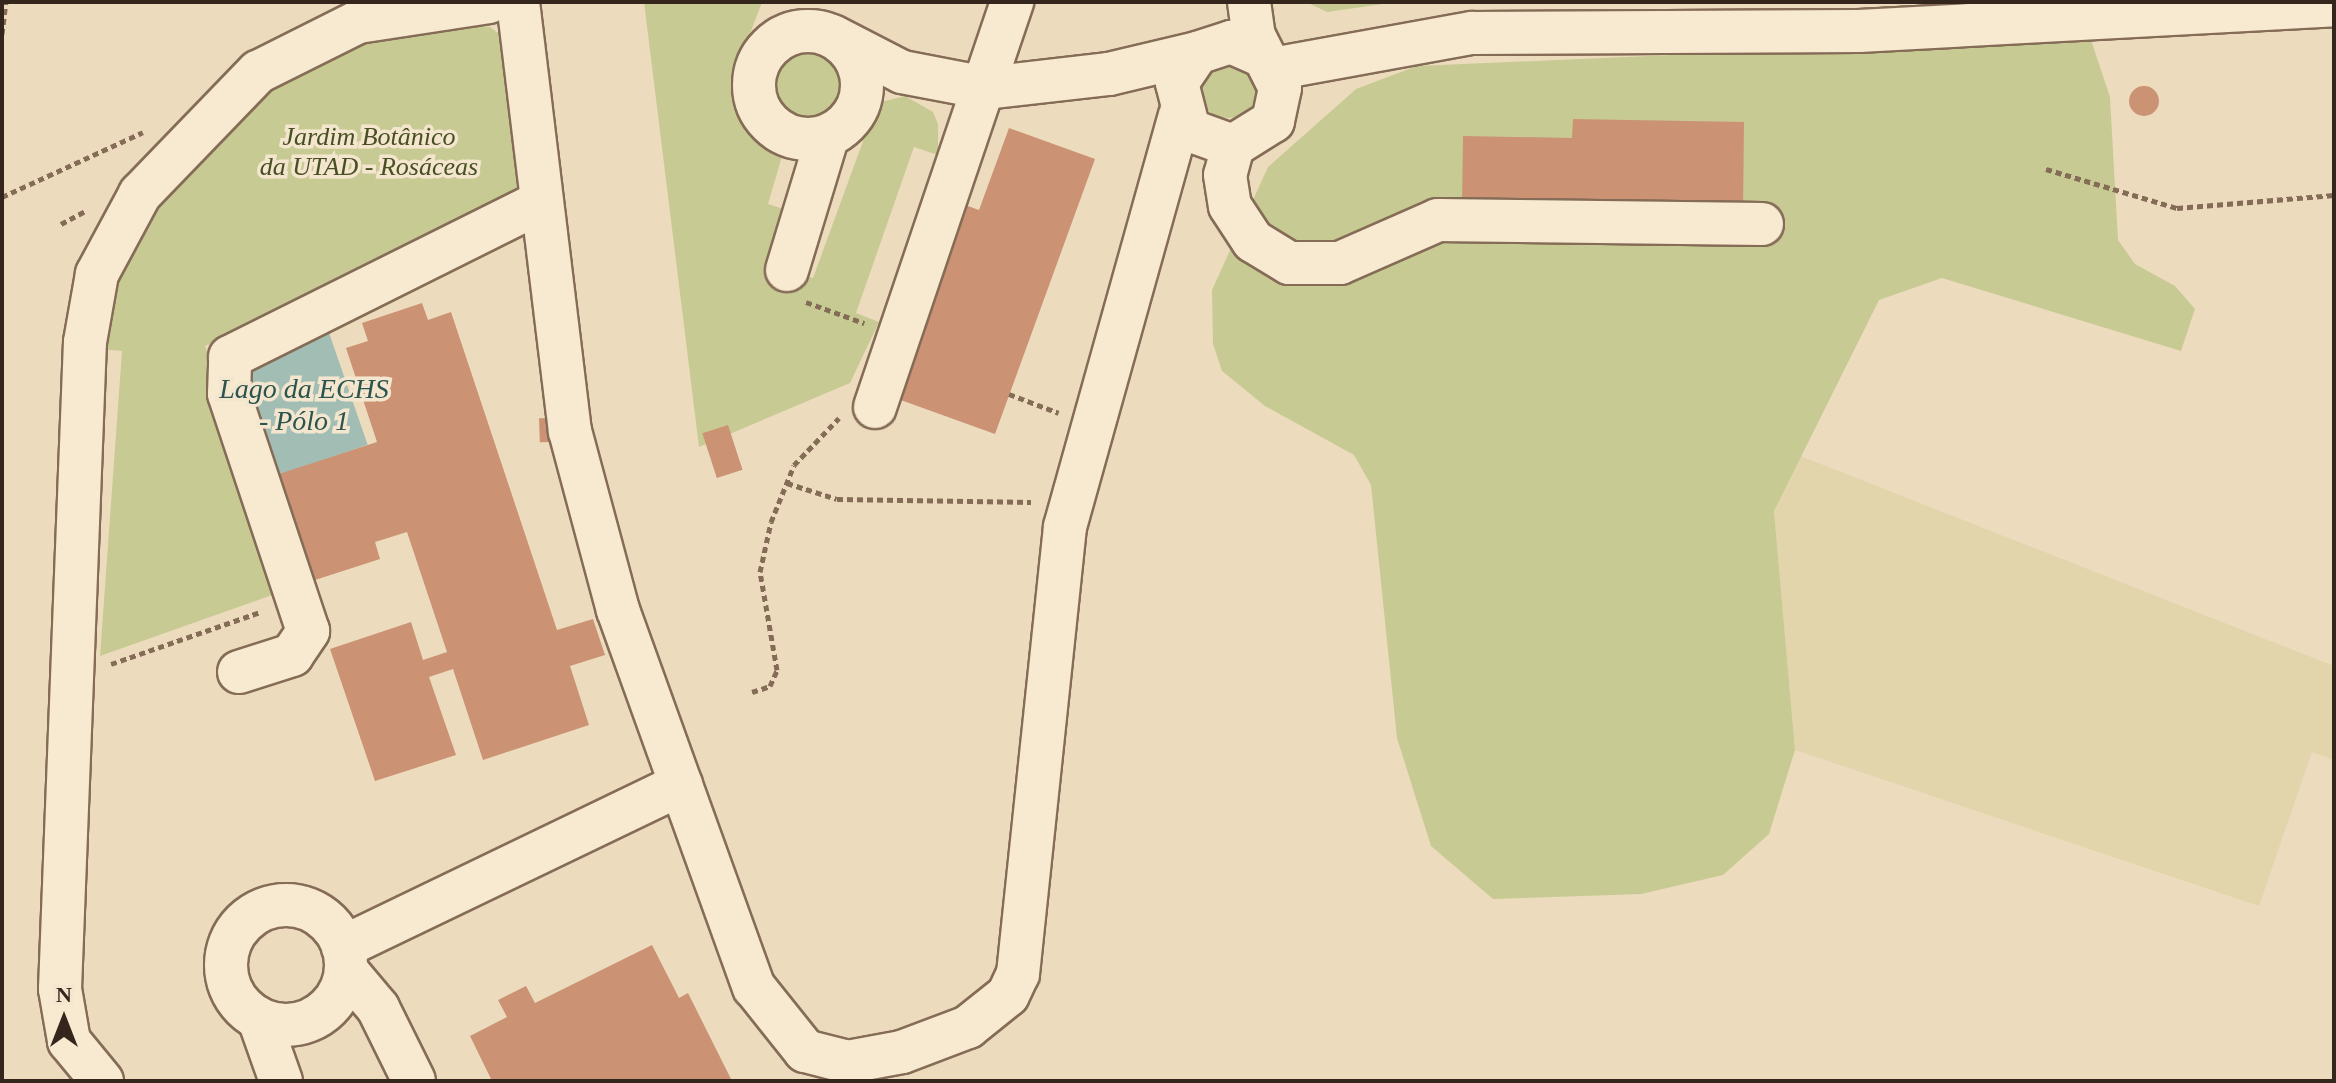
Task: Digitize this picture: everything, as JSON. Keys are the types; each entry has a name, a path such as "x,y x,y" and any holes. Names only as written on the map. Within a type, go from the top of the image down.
{"street":[{"path":"102,1081 69,1041 60,1008 86,320 107,246 161,168 258,72 327,33 420,5 489,2"},
{"path":"518,2 574,446 618,610 754,987 813,1066 913,1048 993,1011 1018,974 1060,555 1092,411 1164,185 1178,108 1177,83 1240,2"},
{"path":"875,407 986,88 1012,2"},
{"path":"1164,185 1190,158 1262,134 1272,78 1249,2"},
{"path":"1272,78 1329,55 1472,33 1859,31 2334,5"},
{"path":"902,72 842,124 793,137 777,129 756,101 754,83 757,66 780,39 796,32 832,36 902,72 986,88 1109,74 1231,42 1272,78"},
{"path":"792,284 842,124 862,78 846,46 832,36"},
{"path":"1109,74 1149,81 1225,146"},
{"path":"1225,146 1225,175 1230,206 1253,241 1289,263 1340,263 1438,220 1762,224"},
{"path":"239,672 301,648 308,631 229,394 230,357 541,202"},
{"path":"414,1081 370,995 345,958 334,929 302,907 263,910 246,920 233,935 226,973 243,1008 259,1019 278,1025 316,1018 336,997 345,958 681,784"},
{"path":"259,1019 281,1081"}],"path":[{"path":"2,34 6,2"},
{"path":"2,197 151,128"},
{"path":"2046,169 2177,208 2334,195"},
{"path":"792,284 858,320"},
{"path":"1009,394 1064,416 1061,430"},
{"path":"752,692 770,686 777,670 760,572 787,483 832,422 875,407"},
{"path":"787,483 837,499 1046,502"},
{"path":"72,678 298,598"}],"shaded area":[{"path":"1798,455 2334,666 2334,760 2312,752 2259,906 1795,750 1774,511"}],"green space":[{"path":"644,2 762,2 736,71 734,105 758,137 783,153 768,204 790,211 796,273 813,278 877,103 905,96 933,112 938,124 938,155 914,147 856,313 879,322 850,383 699,447"},
{"path":"1306,2 1397,2 1327,12"},
{"name":"Jardim Botânico da UTAD - Rosáceas","path":"467,25 490,27 506,39 520,202 205,346 289,589 100,656 122,351 98,349 100,315 132,231 262,89 377,35"},
{"path":"2090,37 2110,97 2118,240 2135,264 2175,286 2195,309 2181,351 1942,278 1879,300 1774,511 1795,750 1769,834 1723,875 1641,894 1493,899 1431,846 1397,738 1371,485 1354,455 1265,406 1222,371 1213,344 1212,290 1268,167 1356,89 1417,66"},
{"path":"808,46 822,49 835,57 843,70 846,84 843,98 835,111 822,119 808,122 794,119 781,111 773,98 770,84 773,70 781,57 794,49"},
{"path":"1228,58 1249,67 1258,88 1249,109 1228,118 1207,109 1198,88 1207,67"}],"water":[{"name":"Lago da ECHS - Pólo 1","path":"325,321 368,445 280,475 237,351"}],"building":[{"path":"2144,86 2155,90 2159,101 2155,112 2144,116 2133,112 2129,101 2133,90"},
{"path":"1573,119 1744,122 1743,212 1462,208 1463,136 1572,138"},
{"path":"1009,128 1095,159 995,434 884,394 954,201 979,210"},
{"path":"422,303 428,320 451,312 557,630 593,619 605,655 570,666 589,725 483,760 453,669 429,677 456,755 375,781 330,649 411,622 423,660 447,652 407,532 375,542 380,559 315,580 279,474 377,442 346,348 368,341 362,323"},
{"path":"539,418 549,418 550,442 540,442"},
{"path":"728,425 743,470 717,478 702,433"},
{"path":"652,945 679,998 688,993 732,1081 492,1081 470,1036 507,1017 498,1000 526,986 535,1003"}]}
